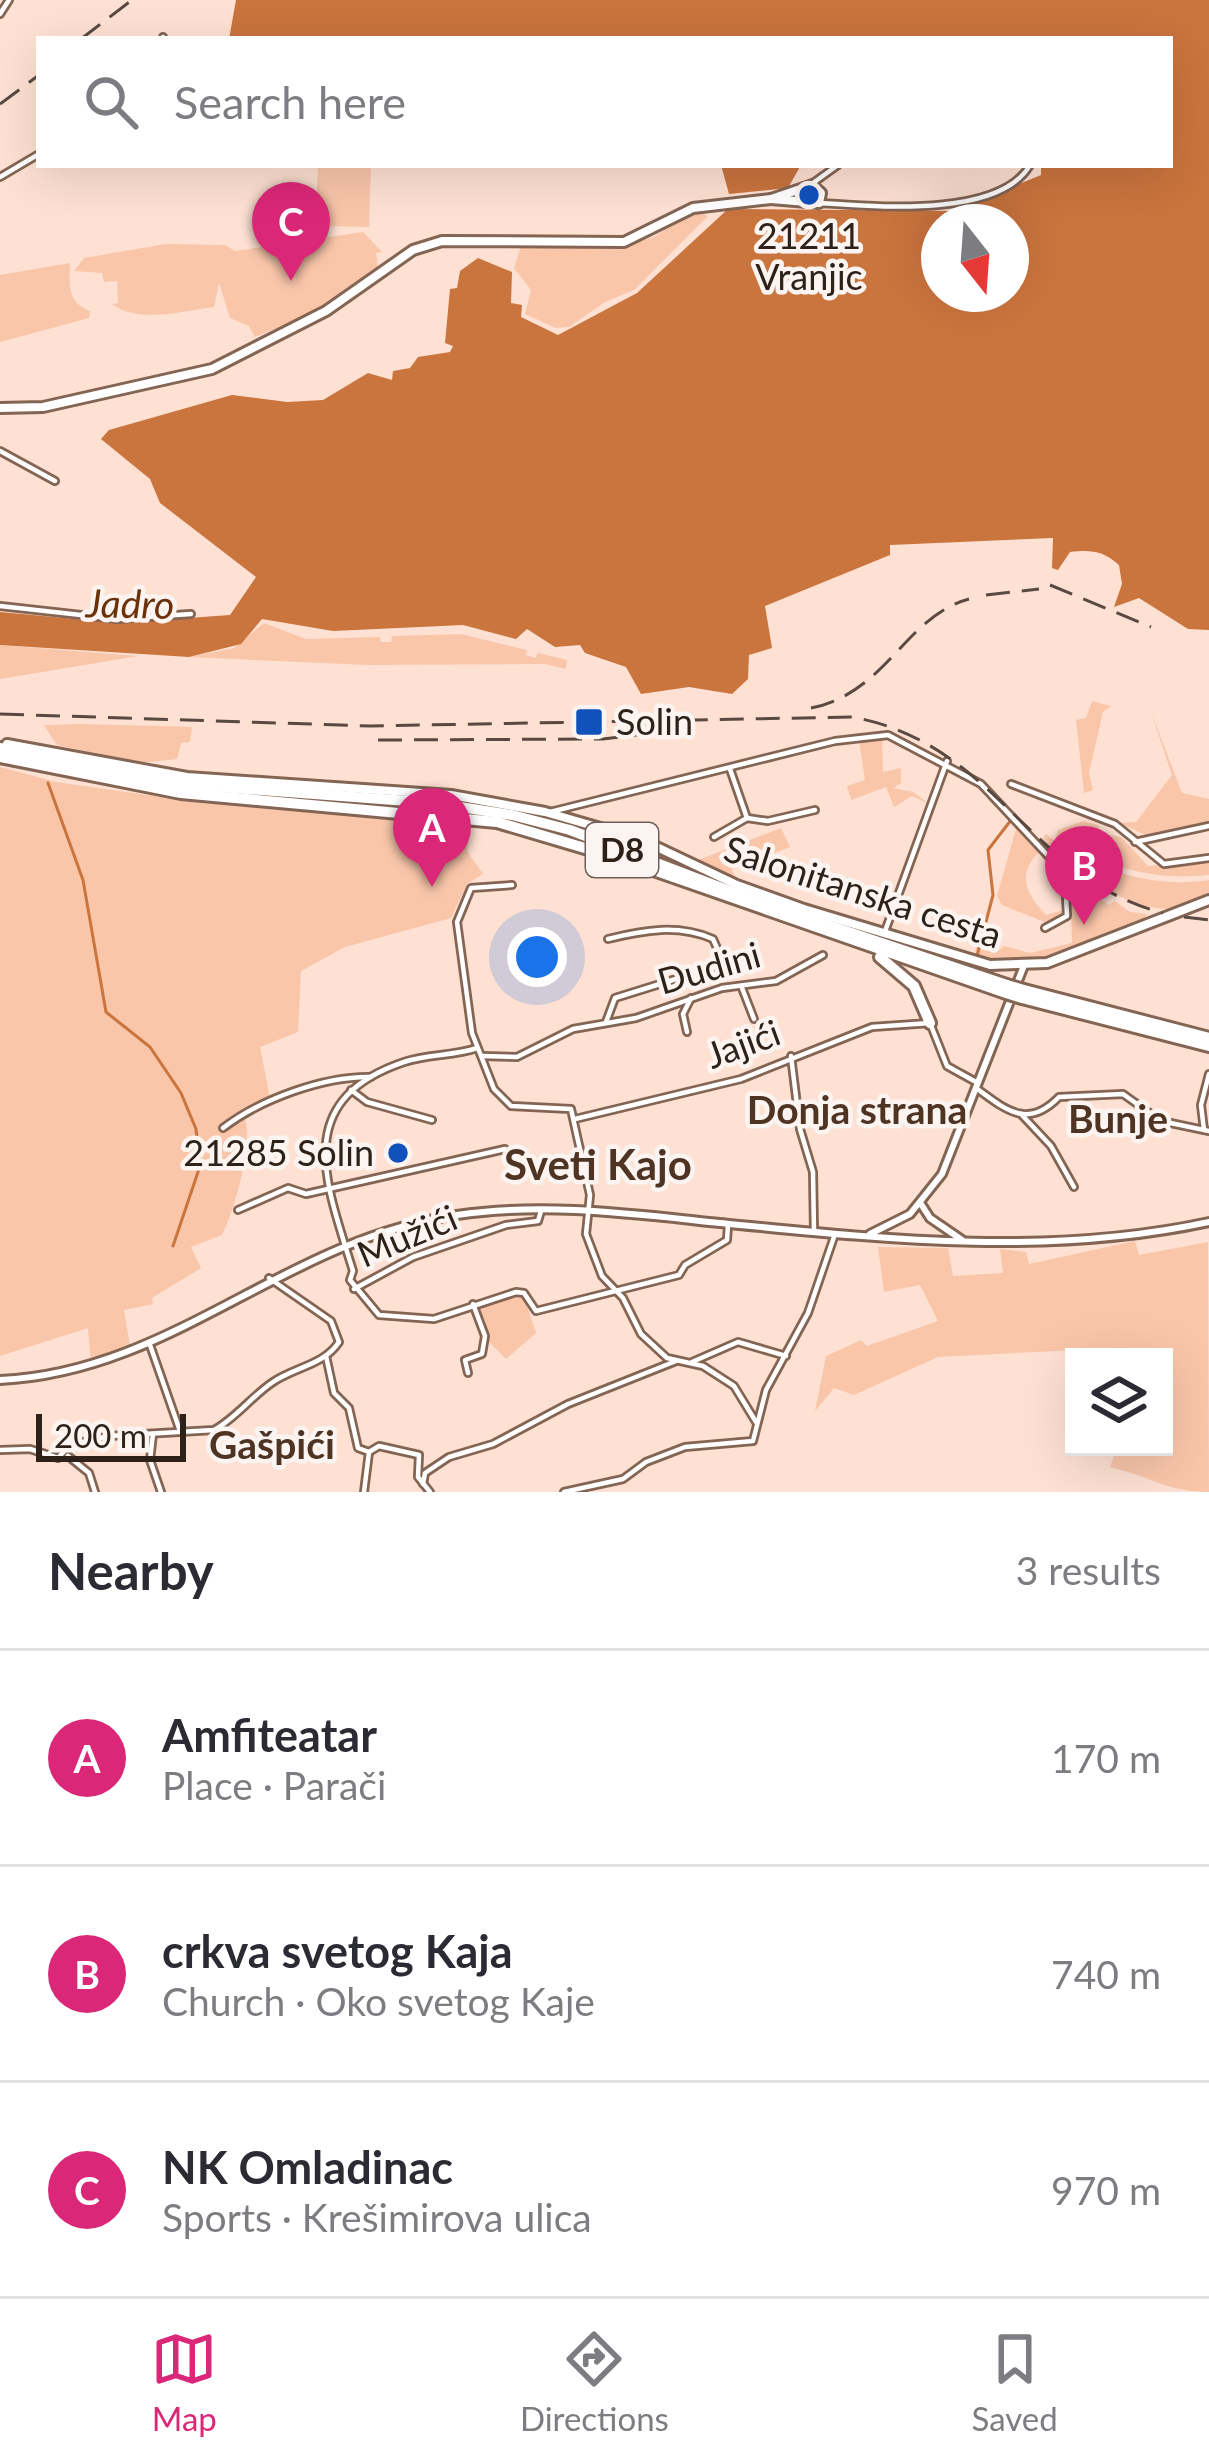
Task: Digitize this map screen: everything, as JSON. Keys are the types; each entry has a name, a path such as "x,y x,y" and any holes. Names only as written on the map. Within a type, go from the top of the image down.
{"highway":[{"name":"D8","path":"0,750 181,793 497,822 622,859 851,942 1008,989"},
{"name":"D8","path":"0,750 178,784 434,803 512,815 570,830 1023,994 1209,1042"},
{"path":"851,942 902,972 930,1023"}],"main road":[{"path":"0,408 72,401 212,368 326,311 413,250 442,241 624,242 693,208 771,199 819,203 821,193 812,184 771,199"},
{"name":"Salonitanska cesta","path":"0,750 52,751 204,779 437,794 545,812 667,850 737,885 981,963 1023,968 1075,954 1209,900"}],"street":[{"path":"0,14 9,0"},
{"path":"0,177 36,156"},
{"path":"812,184 834,168"},
{"path":"819,203 957,204 1016,181 1027,168"},
{"path":"0,451 55,481"},
{"path":"0,606 117,619 190,614"},
{"path":"545,812 875,735 905,740 947,761 990,793 1065,874 1067,916 1045,928"},
{"path":"884,934 947,761"},
{"path":"730,769 747,818"},
{"path":"1011,784 1114,824 1164,864 1209,858"},
{"path":"574,820 575,804"},
{"path":"714,837 717,830 747,818 768,821 815,811"},
{"path":"1135,842 1209,826"},
{"path":"512,885 471,888 458,916 477,1048 504,1102 565,1106 575,1119 590,1195 588,1240 602,1276 641,1334 676,1361 703,1366 734,1387 755,1422"},
{"name":"Dudini","path":"606,1022 615,998 724,964 713,939 696,932 657,929 608,939"},
{"name":"Dudini","path":"482,1056 517,1057 545,1039 636,1018 691,998 776,981 823,955"},
{"path":"861,1236 893,1225 921,1204 942,1174 1023,968"},
{"path":"742,988 754,1019"},
{"path":"687,1032 683,1014 691,998"},
{"path":"930,1023 947,1066 977,1086 1000,1110 1021,1114 1048,1109 1059,1097 1124,1094 1161,1121 1207,1131 1201,1105 1209,1074"},
{"name":"Jajići","path":"575,1119 741,1079 790,1055 872,1027 930,1023"},
{"path":"477,1048 408,1060 371,1077 351,1090 324,1141 321,1160 354,1288 386,1318 434,1319 524,1293 536,1312 679,1275 685,1264 727,1240 727,1223"},
{"path":"790,1055 800,1129 813,1172 814,1232"},
{"path":"224,1128 238,1116 310,1087 371,1077"},
{"path":"351,1090 367,1102 432,1120"},
{"path":"1021,1114 1051,1146 1074,1186"},
{"path":"238,1210 288,1188 306,1193 506,1149"},
{"path":"921,1204 935,1223 965,1242"},
{"path":"0,1380 83,1370 150,1345 268,1279 345,1245 416,1222 541,1209 965,1242 1096,1239 1209,1222"},
{"name":"Mužići","path":"354,1288 390,1266 439,1247 506,1225 538,1221 541,1209"},
{"path":"564,1492 623,1479 646,1462 685,1447 747,1443 755,1436 755,1422 835,1234"},
{"path":"0,1450 30,1449 51,1459 65,1455 70,1445 214,1430 276,1379 326,1356 339,1342 331,1321 304,1298 281,1291 268,1279"},
{"path":"468,1373 465,1360 482,1354 485,1345 473,1304"},
{"path":"686,1364 738,1342 786,1356"},
{"path":"150,1345 180,1431"},
{"path":"326,1356 334,1393 349,1408 358,1448 369,1452"},
{"path":"423,1484 425,1473 449,1457 493,1444 568,1404 676,1361"},
{"path":"153,1434 150,1460 161,1492"},
{"path":"369,1452 379,1446 419,1455 418,1477 430,1492"},
{"path":"364,1492 369,1452"},
{"path":"65,1455 89,1473 95,1492"}],"shaded area":[{"path":"236,0 1209,0 1209,630 1188,629 1139,598 1114,607 1122,584 1119,565 1101,554 1077,551 1070,552 1058,570 1052,568 1053,538 890,545 890,555 765,606 772,648 749,655 748,679 732,694 689,687 641,694 626,667 585,653 580,645 555,647 527,629 516,639 463,625 333,631 262,619 241,644 189,657 0,645 0,612 118,623 230,615 256,577 160,503 150,479 101,439 109,430 232,395 287,402 323,400 368,373 392,380 393,371 410,368 418,357 450,352 453,346 445,343 450,289 457,288 460,271 478,258 512,272 511,303 522,305 521,317 558,335 637,293 728,209 921,211 921,312 1029,312 1029,204 970,204 1041,175 1041,168 1173,168 1173,36 230,36"},
{"path":"318,168 371,168 369,227 315,226"},
{"path":"722,168 799,168 788,188 729,194"},
{"path":"700,208 707,217 634,290 605,302 569,327 556,328 525,314 531,290 514,268 521,246 614,249 654,237"},
{"path":"363,232 382,252 376,253 378,269 318,308 255,337 249,326 230,318 219,283 214,307 147,315 112,304 118,303 117,281 104,282 102,273 74,271 84,258 166,244 225,245 235,251"},
{"path":"70,263 71,292 90,311 89,318 0,342 0,275"},
{"path":"264,623 306,639 380,637 381,642 391,642 392,636 461,634 527,650 526,655 535,658 538,653 567,660 566,669 545,664 367,665 189,657 234,648"},
{"path":"0,645 138,656 0,679"},
{"path":"1092,701 1111,706 1103,712 1089,773 1093,790 1084,793 1076,720 1086,718"},
{"path":"1151,712 1182,793 1209,799 1209,825 1148,836 1119,823 1136,822 1172,775"},
{"path":"44,725 192,727 190,742 181,743 177,759 139,763 57,745"},
{"path":"882,738 883,772 901,768 901,783 893,788 913,792 929,804 912,796 894,807 886,787 851,800 847,786 865,780 859,740"},
{"path":"0,767 56,782 190,801 402,815 407,830 470,821 467,851 483,874 467,884 451,918 345,947 301,971 298,1032 260,1047 270,1098 245,1119 247,1144 241,1177 222,1235 191,1247 201,1268 152,1298 153,1304 124,1310 130,1346 91,1364 88,1328 0,1356"},
{"path":"1083,821 1098,825 1101,833 1121,837 1148,866 1209,862 1209,875 1129,870 1056,837 1058,830"},
{"path":"1017,825 1041,850 1028,867 1029,891 1046,915 1063,910 1060,919 1047,923 1002,905 997,896"},
{"path":"781,828 790,847 732,869 735,879 696,861"},
{"path":"1046,834 1123,874 1165,882 1209,880 1209,897 1178,909 1137,903 1069,863 1043,839"},
{"path":"1070,880 1109,905 1115,901 1130,912 1147,914 1143,922 1040,958 974,958 981,927 991,938 988,949 998,951 1004,946 1030,953 1072,943"},
{"path":"1135,1241 1139,1255 1208,1242 1209,1492 1170,1486 1110,1467 1114,1456 1173,1456 1173,1348 1065,1348 938,1357 854,1395 834,1388 815,1411 826,1356 861,1340 867,1346 938,1321 920,1285 884,1292 878,1247 948,1248 953,1276 1003,1273 1000,1249 1026,1252 1029,1264"},
{"path":"507,1295 524,1297 536,1333 506,1359 487,1340 477,1307"}],"waterway":[{"path":"48,783 83,880 106,1012 150,1047 181,1093 196,1129 200,1166 173,1246"},
{"path":"977,956 993,895 988,850 1011,820"}],"railway":[{"path":"85,36 132,0"},
{"path":"0,104 36,77"},
{"path":"1050,585 1151,627"},
{"path":"986,595 1039,589"},
{"path":"811,708 859,687 928,622 969,599"},
{"path":"0,714 371,726 852,717 901,731 943,754 1078,871 1117,896 1163,913"},
{"path":"378,740 603,739 659,732"},
{"path":"1184,917 1209,920"}],"place":[{"name":"21211 Vranjic","path":"809,195"},
{"name":"NK Omladinac","path":"291,281"},
{"name":"Solin","path":"589,722"},
{"name":"Amfiteatar","path":"432,887"},
{"name":"crkva svetog Kaja","path":"1084,925"},
{"name":"21285 Solin","path":"398,1153"}],"district":[{"name":"Donja strana","path":"857,1110"},
{"name":"Bunje","path":"1118,1119"},
{"name":"Sveti Kajo","path":"598,1165"},
{"name":"Gašpići","path":"272,1445"}],"water label":[{"name":"Jadro","path":"130,604"}]}
